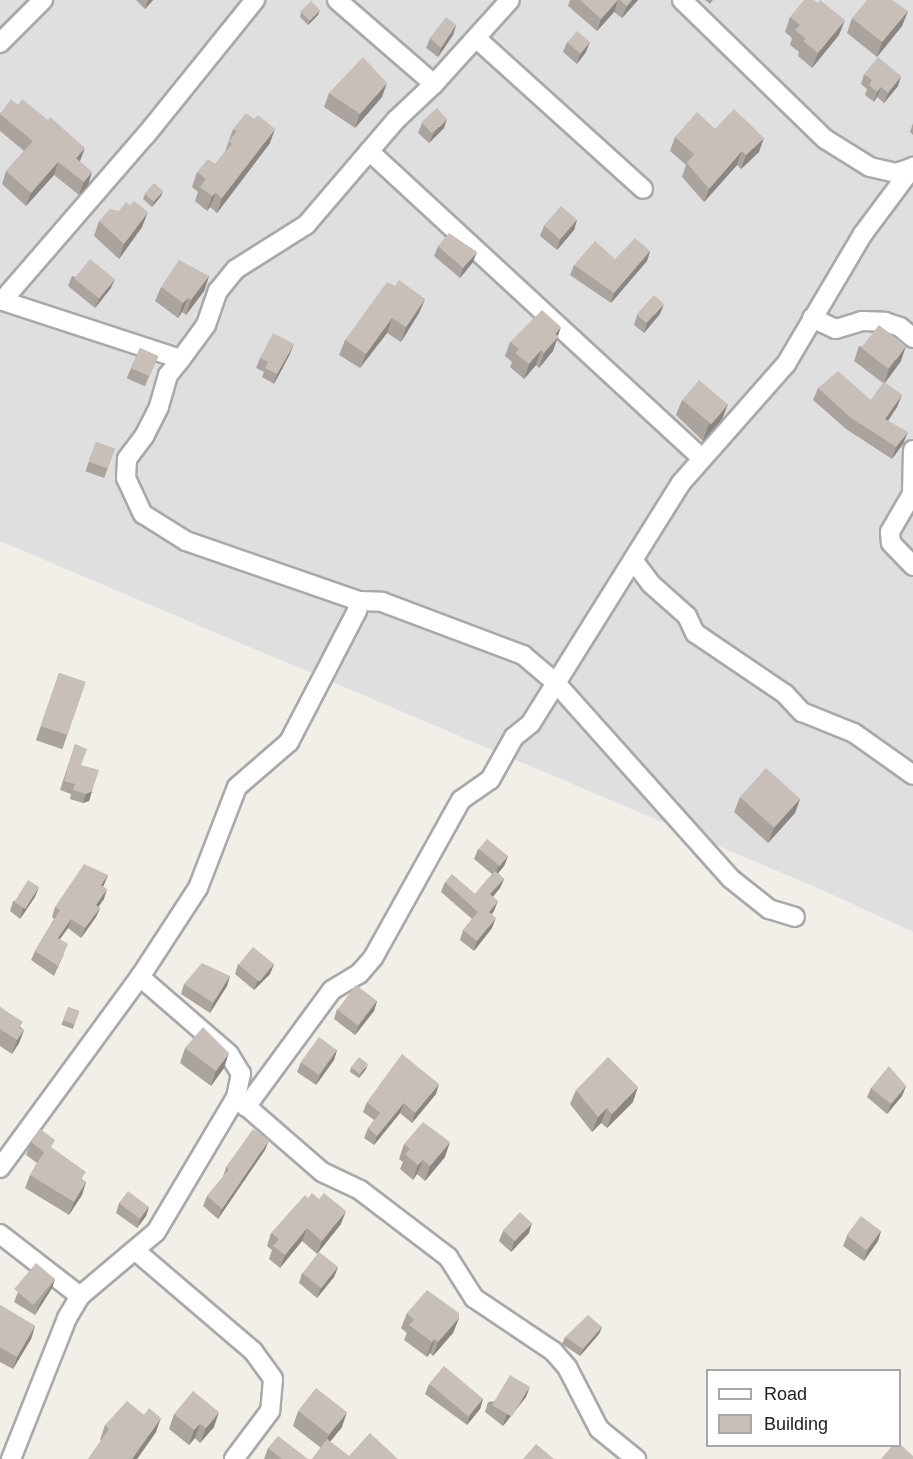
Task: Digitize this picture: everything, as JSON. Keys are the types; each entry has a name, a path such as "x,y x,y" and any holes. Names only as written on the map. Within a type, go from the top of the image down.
{"street":[{"path":"0,43 43,0"},
{"path":"181,359 1,301 146,135 255,0"},
{"path":"337,0 434,84"},
{"path":"510,0 369,151 306,225 236,269 218,291 206,325 168,375 159,407 145,435 127,459 126,478 143,514 186,541 359,601 382,602 482,637 523,655 555,682 730,878 769,909 795,916"},
{"path":"682,0 825,139 870,167 896,173 913,167"},
{"path":"476,38 643,189"},
{"path":"369,151 701,458"},
{"path":"11,1459 62,1329 80,1296 137,1252 175,1206 241,1102 332,990 359,974 373,958 461,800 490,780 514,738 531,723 633,560 701,458 786,364 863,234 913,167"},
{"path":"812,318 837,330 862,321 885,322 900,327 913,338"},
{"path":"913,450 912,494 890,532 891,543 913,566"},
{"path":"633,560 651,584 687,616 695,633 785,694 802,712 854,733 913,775"},
{"path":"0,1168 140,977 198,888 237,787 289,742 357,611 359,601"},
{"path":"140,977 229,1054 241,1074 241,1102 321,1172 360,1190 448,1257 474,1298 553,1351 567,1367 599,1429 636,1459"},
{"path":"0,1234 80,1296"},
{"path":"137,1252 254,1351 273,1379 270,1411 234,1459"}],"shaded area":[{"path":"0,0 913,0 913,932 827,892 0,541"}],"building":[{"path":"580,0 618,0 601,19"},
{"path":"620,0 632,0 627,6"},
{"path":"804,0 814,0 818,3 820,0 845,20 818,53 803,41 806,39 795,30 800,25 790,17"},
{"path":"867,0 892,0 908,11 882,42 852,18"},
{"path":"311,1 320,10 310,21 300,12"},
{"path":"446,17 456,25 441,48 430,38"},
{"path":"577,31 590,42 580,53 567,42"},
{"path":"363,57 387,83 360,114 329,93"},
{"path":"878,57 901,76 888,93 881,87 877,92 869,85 872,80 864,74"},
{"path":"11,99 18,105 22,99 48,120 50,117 85,148 76,158 92,172 84,182 58,162 31,193 6,171 33,141 0,114"},
{"path":"437,108 447,119 431,133 421,122"},
{"path":"734,109 764,138 746,155 742,151 709,189 687,163 694,154 675,137 697,112 715,129"},
{"path":"246,113 254,119 258,115 275,129 222,198 216,193 212,196 200,187 206,179 197,172 208,159 215,164 232,144 229,141 237,131 233,129"},
{"path":"154,183 163,191 154,201 145,193"},
{"path":"134,201 148,212 124,244 99,221 110,209 119,211 126,202 130,205"},
{"path":"561,206 577,220 560,239 544,226"},
{"path":"449,233 477,252 463,268 438,246"},
{"path":"635,238 650,251 614,293 574,265 595,241 615,259"},
{"path":"90,259 115,279 99,299 74,278"},
{"path":"179,260 209,276 191,300 188,298 183,303 161,287"},
{"path":"399,280 425,299 406,327 392,318 366,354 345,340 387,282 395,286"},
{"path":"654,295 664,304 646,323 637,314"},
{"path":"542,310 561,327 555,334 559,336 544,353 541,350 529,364 515,353 519,349 510,342"},
{"path":"879,325 906,346 888,369 861,348"},
{"path":"273,333 294,344 277,374 265,368 268,362 260,358"},
{"path":"140,348 158,356 149,376 131,368"},
{"path":"838,371 871,400 884,382 902,395 885,419 908,432 896,447 850,417 818,388"},
{"path":"699,380 728,404 711,424 682,400"},
{"path":"96,442 115,449 108,469 89,462"},
{"path":"59,673 85,682 67,735 41,726"},
{"path":"75,744 87,749 81,765 99,770 92,791 86,794 73,790 75,784 64,781"},
{"path":"766,768 800,799 774,828 740,797"},
{"path":"487,839 508,856 500,866 479,849"},
{"path":"84,864 108,875 101,885 107,889 96,905 100,908 85,928 71,919 58,938 68,944 58,966 35,951 60,910 55,907"},
{"path":"495,871 504,879 490,894 498,901 489,912 496,918 477,941 463,930 478,912 445,882 452,874 475,894"},
{"path":"28,880 39,887 25,909 14,902"},
{"path":"253,947 274,964 260,982 239,965"},
{"path":"202,963 230,976 213,1003 184,984"},
{"path":"356,985 377,1001 358,1025 337,1010"},
{"path":"0,1007 23,1022 19,1027 24,1030 17,1040 0,1029"},
{"path":"68,1007 79,1011 74,1024 63,1020"},
{"path":"203,1027 229,1053 216,1071 185,1048"},
{"path":"319,1037 337,1050 319,1075 301,1062"},
{"path":"402,1054 439,1084 415,1113 404,1103 377,1136 368,1128 380,1113 367,1102"},
{"path":"359,1057 368,1064 360,1074 351,1067"},
{"path":"608,1057 638,1087 612,1114 607,1108 598,1117 576,1090"},
{"path":"889,1066 906,1086 891,1104 871,1088"},
{"path":"423,1122 450,1142 430,1166 423,1160 418,1165 405,1154 410,1149 404,1144"},
{"path":"40,1129 55,1140 51,1147 86,1172 81,1179 86,1182 74,1202 30,1175 44,1152 31,1142"},
{"path":"253,1129 269,1140 222,1209 207,1196 229,1169 226,1167"},
{"path":"128,1191 149,1207 140,1219 119,1203"},
{"path":"312,1193 319,1199 324,1193 346,1211 322,1241 307,1228 285,1255 273,1246 279,1239 271,1233 305,1195 308,1198"},
{"path":"520,1212 532,1223 515,1241 503,1230"},
{"path":"861,1216 881,1231 867,1250 847,1235"},
{"path":"319,1252 338,1267 321,1288 302,1273"},
{"path":"36,1263 55,1279 33,1305 14,1289"},
{"path":"427,1290 459,1313 459,1318 438,1342 435,1339 432,1342 409,1325 414,1320 407,1313"},
{"path":"0,1305 35,1326 17,1357 0,1347"},
{"path":"588,1315 602,1327 583,1349 565,1337"},
{"path":"444,1366 483,1399 468,1416 429,1384"},
{"path":"510,1375 530,1387 512,1417 492,1405"},
{"path":"316,1388 347,1412 329,1435 298,1411"},
{"path":"193,1391 219,1412 206,1428 200,1424 194,1430 174,1414"},
{"path":"127,1401 144,1415 149,1408 161,1418 132,1459 88,1459 109,1429 105,1425"},
{"path":"370,1433 398,1459 312,1459 327,1439 349,1456"},
{"path":"278,1436 308,1459 282,1459 268,1448"},
{"path":"536,1444 554,1459 523,1459"},
{"path":"901,1445 913,1456 913,1459 881,1459 891,1447 901,1447"}]}
